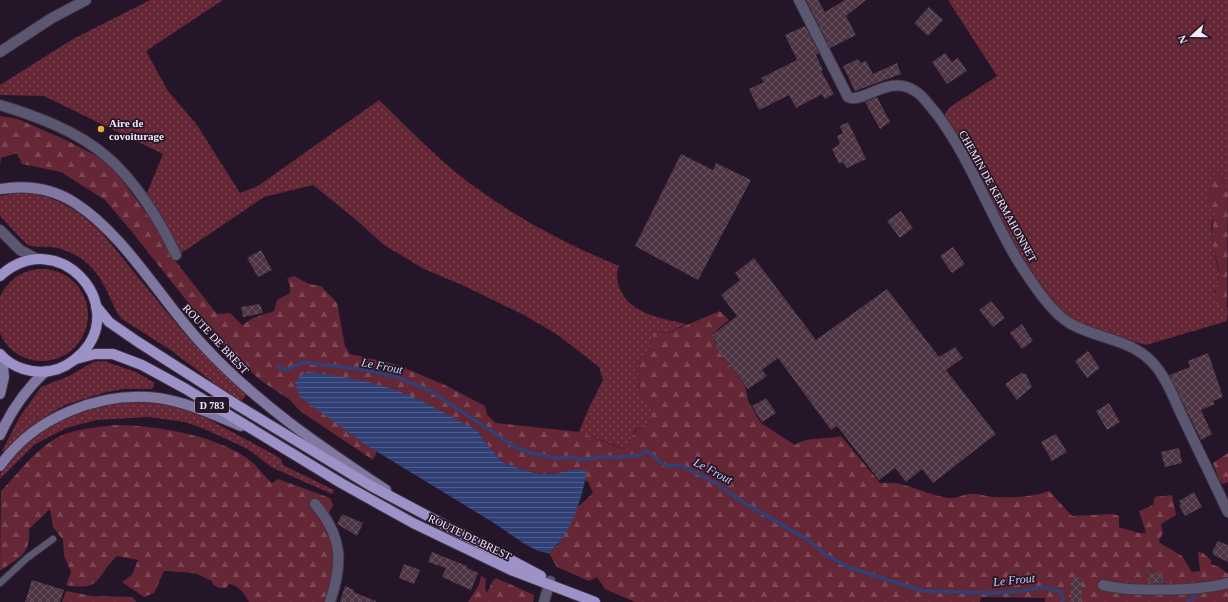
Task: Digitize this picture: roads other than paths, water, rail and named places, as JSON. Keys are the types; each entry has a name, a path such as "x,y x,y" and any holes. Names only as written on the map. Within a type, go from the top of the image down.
{"main road":[{"name":"ROUTE DE BREST","path":"0,189 16,186 43,189 64,196 84,209 111,235 189,329 242,384 299,431 424,515"},
{"path":"0,276 16,264 37,259 55,261 75,271 90,289 96,306 96,324 91,341 76,359 62,368 46,372 23,368 1,356"},
{"name":"ROUTE DE BREST","path":"96,306 114,326 236,405 371,486 549,583"},
{"name":"ROUTE DE BREST","path":"76,359 104,353 126,358 186,389 341,483 413,523 474,554 595,602"},
{"path":"0,394 4,378 1,356"},
{"path":"0,435 20,400 36,380 46,372"},
{"name":"ROUTE DE BREST","path":"0,466 22,442 49,422 85,406 122,398 158,398 183,404 200,409 261,435"}],"street":[{"path":"0,52 52,18 86,0"},
{"name":"CHEMIN DE KERMAHONNET","path":"800,0 848,97 856,99 882,88 898,85 912,88 926,101 955,141 994,218 1019,262 1058,314 1066,321 1088,332 1133,347 1155,365 1167,384 1228,512"},
{"path":"0,105 42,120 85,141 107,156 137,191 156,217 176,254"},
{"path":"0,230 20,250 37,259"},
{"path":"316,504 328,522 339,550 337,580 330,602"},
{"path":"544,602 549,583"},
{"path":"1102,585 1137,589 1204,587 1228,583"}],"lane":[{"path":"0,583 27,558 53,539"}],"water":[{"path":"307,372 327,374 369,382 396,390 420,400 478,431 488,446 504,463 534,473 553,474 569,470 587,470 579,504 564,536 549,553 538,551 366,445 300,397 295,382 300,376"}],"waterway":[{"name":"Le Frout","path":"278,367 286,370 303,362 365,370 397,377 431,391 515,447 531,453 555,458 572,457 580,460 599,457 639,455 647,451 666,466 680,465 717,484 743,502 808,540 826,555 848,567 923,591 993,593 1021,591 1044,587 1061,592 1064,602"},
{"name":"Le Frout","path":"1188,602 1200,590"}],"place":[{"name":"Aire de covoiturage","path":"101,129"}]}
